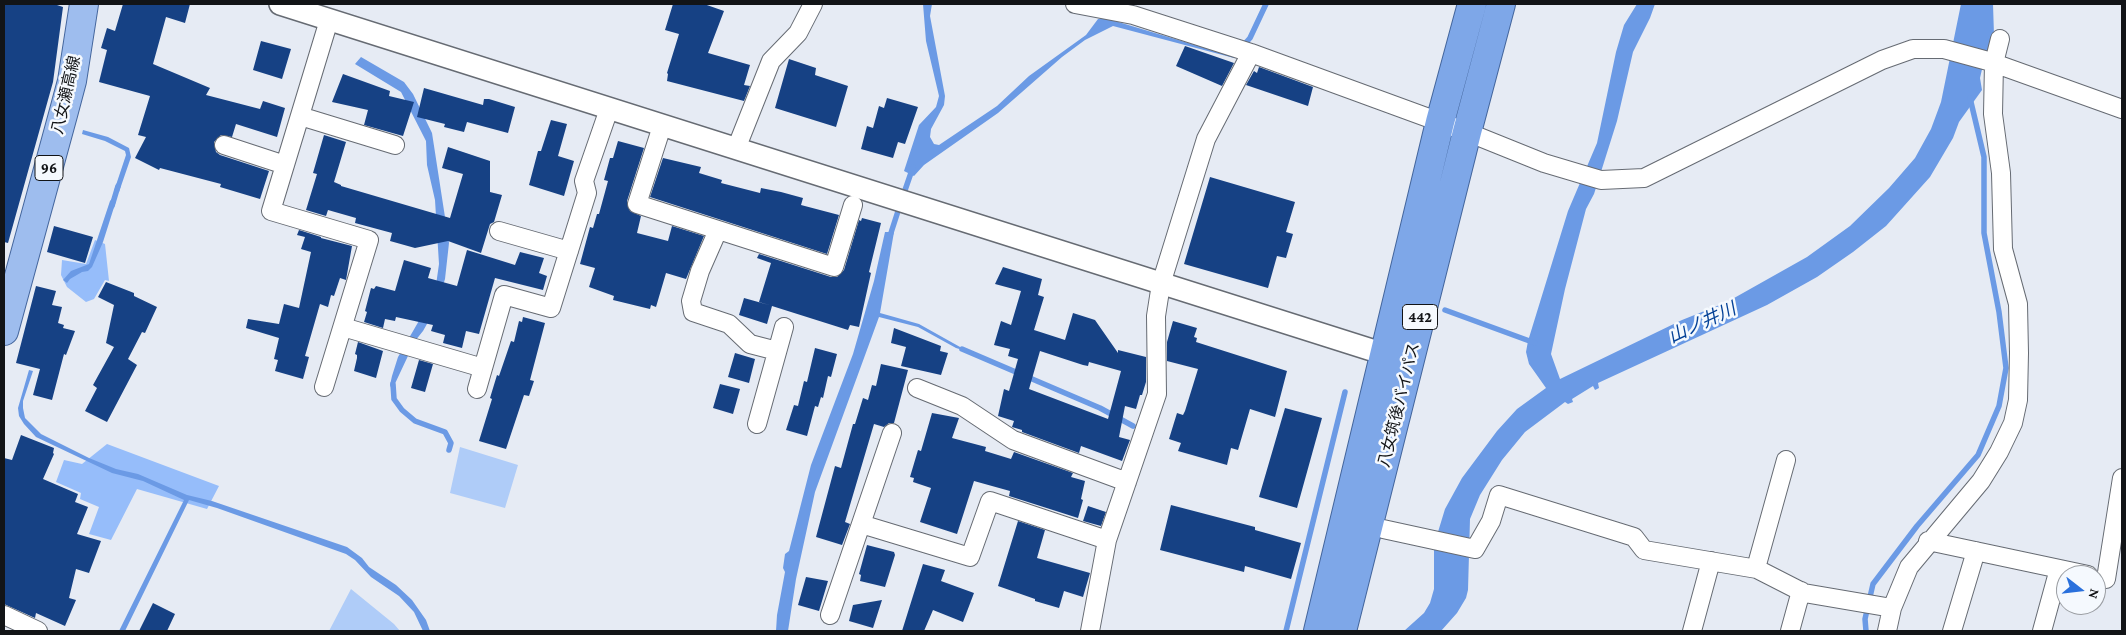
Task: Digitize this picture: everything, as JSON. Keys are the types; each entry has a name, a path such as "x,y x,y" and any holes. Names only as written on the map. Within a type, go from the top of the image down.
{"highway":[{"name":"八女筑後バイパス","path":"1342,631 1397,358 1440,122 1472,4"},
{"name":"八女筑後バイパス","path":"1318,631 1397,358 1467,132 1501,4"}],"main road":[{"name":"八女瀬高線","path":"4,331 70,88 84,4"}],"street":[{"path":"280,4 1397,358"},
{"path":"736,149 771,60 798,33 813,4"},
{"path":"1075,4 1133,16 1251,53 1467,132 1544,163 1601,180 1644,178 1882,60 1913,49 1944,50 1991,62 2122,109"},
{"path":"324,388 369,240 271,211 329,20"},
{"path":"1887,631 1892,608 1909,567 1928,541 1981,481 2000,452 2013,423 2018,400 2018,304 2004,250 2001,173 1993,114 1991,62 2000,38"},
{"path":"1090,631 1107,540 1157,394 1156,316 1161,284 1206,139 1251,53"},
{"path":"477,389 504,295 551,308 587,193 584,181 609,109"},
{"path":"300,116 395,145"},
{"path":"662,126 637,204 834,267 853,205"},
{"path":"224,145 285,165"},
{"path":"718,230 700,271 691,301 693,312 729,324 750,344 777,351"},
{"path":"499,231 569,251"},
{"path":"343,327 483,368"},
{"path":"757,424 784,327"},
{"path":"917,388 962,406 1013,440 1127,482"},
{"path":"830,615 892,433"},
{"path":"1756,568 1786,460"},
{"path":"2108,579 2122,478"},
{"path":"1383,529 1475,549 1491,521 1499,495 1634,537 1644,550 1756,568 1801,591 1892,608"},
{"path":"861,524 970,557 990,501 1107,540"},
{"path":"1928,541 2056,568"},
{"path":"1952,631 1976,551"},
{"path":"1692,631 1711,561"},
{"path":"2042,631 2056,580"},
{"path":"1790,631 1801,591"},
{"path":"4,615 38,631"}],"shaded area":[{"path":"95,240 105,244 109,281 105,280 94,299 86,302 67,287 61,275 62,260 86,264"},
{"path":"107,444 219,486 207,509 137,489 111,540 89,534 99,507 80,499 81,493 56,482 64,460 82,464"},
{"path":"460,447 518,465 505,508 450,493"},
{"path":"351,589 394,624 400,631 329,631"}],"water":[{"path":"923,4 932,4 930,16 945,96 944,105 931,129 930,137 934,144 939,145 997,106 1029,76 1086,35 1098,19 1105,18 1235,57 1113,26 1085,40 1062,57 998,113 924,165 914,176 904,171 919,125 936,107 939,96 926,41"},
{"name":"山ノ井川","path":"1637,4 1655,4 1633,52 1617,121 1594,194 1586,209 1565,289 1551,354 1560,379 1682,320 1727,302 1807,257 1850,226 1889,188 1915,158 1931,129 1941,102 1961,4 1993,4 1994,35 1980,78 1982,90 1959,122 1953,138 1930,177 1886,226 1817,277 1767,305 1598,383 1599,388 1595,390 1593,386 1572,399 1573,402 1568,404 1565,402 1525,432 1502,460 1480,495 1470,519 1468,590 1466,598 1457,613 1441,631 1404,631 1424,613 1430,603 1434,589 1434,545 1445,509 1462,478 1497,431 1517,409 1546,388 1529,364 1526,352 1528,341 1568,211 1597,143 1616,52 1624,25"},
{"path":"361,57 404,82 413,94 432,133 449,243 445,279 436,308 415,341 392,390 390,385 398,357 431,300 436,285 439,264 435,200 427,165 426,141 401,92 355,64"},
{"path":"83,130 108,137 129,148 131,157 119,192 114,191 126,155 125,151 105,141 82,134"},
{"path":"112,199 116,201 103,242 92,267 88,271 82,272 70,279 67,283 63,280 71,271 89,264"},
{"path":"885,232 894,232 880,313 919,324 969,352 956,348 918,327 879,317 815,492 796,579 788,631 776,631 785,572 783,568 785,554 789,551 811,465 853,354 874,281"},
{"path":"29,370 33,371 23,401 23,408 25,418 41,434 116,469 138,474 187,495 212,501 347,547 362,558 369,567 396,585 412,600 426,620 430,631 423,631 414,612 399,596 371,577 355,560 346,554 217,508 189,500 125,631 119,631 184,500 143,481 112,473 36,437 19,416 18,408"}],"building":[{"path":"4,4 54,4 63,7 53,82 8,243 4,242"},
{"path":"123,4 190,4 185,23 166,17 153,64 210,88 206,95 260,109 263,101 285,108 277,137 236,124 232,137 221,135 214,142 216,152 220,155 269,171 260,199 220,187 221,184 160,168 159,170 135,158 146,137 138,135 150,96 99,82 107,50 101,48 107,28 115,31"},
{"path":"673,4 704,4 724,11 708,53 750,65 744,85 750,86 744,101 667,81 667,73 679,34 665,30"},
{"path":"261,41 291,49 282,79 253,70"},
{"path":"1185,46 1234,63 1222,86 1176,66"},
{"path":"789,59 816,68 815,75 848,86 836,127 775,108"},
{"path":"1259,67 1313,87 1308,106 1246,85 1254,71 1257,73"},
{"path":"343,74 390,91 389,96 414,102 403,136 364,125 368,110 332,102"},
{"path":"424,88 483,105 484,99 489,99 515,107 508,133 467,122 464,132 444,127 445,124 417,117"},
{"path":"887,98 918,107 905,144 898,142 893,158 861,149 867,126 873,128 879,106 884,108"},
{"path":"551,120 567,124 558,156 574,161 564,196 529,185 538,151 541,151"},
{"path":"324,135 346,142 334,182 341,186 450,218 463,174 442,168 448,147 490,161 490,192 502,195 494,222 490,224 481,253 448,241 415,248 390,241 392,233 355,223 356,218 328,210 326,216 306,210 317,174 313,173"},
{"path":"618,141 644,148 627,201 630,211 641,216 637,233 668,241 672,226 704,236 686,279 666,273 656,307 651,305 650,309 613,300 614,296 589,287 595,268 580,264 590,227 593,228 597,214 599,214 608,181 604,180 610,158 613,158"},
{"path":"663,158 701,167 699,173 722,180 721,183 760,193 761,188 781,192 803,198 801,205 839,215 827,254 650,197"},
{"path":"1210,177 1295,202 1286,232 1293,234 1286,258 1277,256 1268,288 1184,264"},
{"path":"862,218 881,223 869,272 871,273 859,327 850,325 848,330 772,306 767,324 739,315 744,298 769,305 759,302 771,263 757,258 759,254 831,277 837,277 844,270 859,220 861,221"},
{"path":"54,226 93,237 85,263 47,252"},
{"path":"299,230 352,246 346,280 340,278 334,296 331,295 328,307 320,304 305,356 309,357 303,379 275,371 278,360 274,359 279,338 246,328 248,319 279,324 284,304 299,308 311,252 301,249 305,237 297,235"},
{"path":"467,250 515,265 520,252 544,258 539,273 547,276 543,290 495,278 479,334 466,331 462,348 443,343 445,335 431,331 433,325 396,317 395,321 385,319 383,328 364,322 371,288 374,289 376,286 395,291 404,260 431,268 428,278 457,286"},
{"path":"1003,267 1042,279 1038,295 1044,297 1034,330 1065,340 1073,313 1095,320 1118,353 1118,350 1146,357 1146,382 1136,409 1125,406 1119,437 1130,440 1122,461 1081,446 1079,453 1022,432 1022,430 1012,427 1014,421 998,416 1004,389 1009,391 1018,359 1008,356 1010,349 994,345 1001,321 1011,325 1021,291 995,284","holes":["1040,351 1088,366 1089,362 1121,371 1108,419 1029,389"]},
{"path":"106,282 134,293 134,296 157,307 145,333 142,332 128,359 137,365 107,422 85,411 97,388 93,385 114,347 106,343 114,305 98,297"},
{"path":"36,286 56,291 52,305 62,307 58,323 64,325 63,328 75,331 66,355 64,354 52,400 33,395 40,369 16,363"},
{"path":"523,317 545,323 530,380 534,381 529,396 524,395 506,449 479,441 497,375 499,376 511,341 514,342 519,321 522,322"},
{"path":"1173,321 1197,328 1194,337 1197,338 1196,342 1287,371 1275,417 1250,409 1238,450 1231,448 1227,465 1178,451 1181,443 1169,439 1177,413 1183,415 1185,411 1198,369 1167,361 1167,342"},
{"path":"894,328 941,346 940,351 948,353 941,375 901,366 906,347 891,343"},
{"path":"358,342 383,351 376,378 354,371"},
{"path":"815,348 837,354 831,377 828,376 823,398 821,397 818,407 815,406 807,436 786,430 794,405 798,406 804,381 807,382"},
{"path":"735,353 755,359 749,383 728,377"},
{"path":"419,360 433,364 425,392 411,388"},
{"path":"881,364 908,370 894,423 889,423 884,427 874,424 845,522 850,524 842,545 816,537 835,466 841,468 853,424 855,424 863,398 868,400 872,385 876,386"},
{"path":"720,384 740,389 733,414 713,408"},
{"path":"1285,408 1322,418 1297,508 1259,497"},
{"path":"932,413 959,418 952,438 986,447 985,451 1011,459 1014,452 1073,473 1071,477 1085,481 1081,499 1083,500 1078,518 1009,496 1010,491 974,481 957,534 920,522 931,488 913,482 914,478 910,477 918,450 921,451"},
{"path":"21,435 54,448 54,454 43,479 78,494 75,502 88,507 77,534 101,541 89,573 76,569 69,598 76,600 65,626 36,613 35,618 4,604 4,458 12,460"},
{"path":"1171,505 1255,527 1255,530 1301,543 1291,579 1245,566 1244,572 1160,550"},
{"path":"1088,506 1106,512 1101,526 1083,521"},
{"path":"1018,521 1045,530 1037,558 1090,573 1083,597 1064,591 1059,608 1035,601 1035,599 998,586"},
{"path":"867,545 894,552 895,555 885,587 860,581 861,575 859,574"},
{"path":"923,564 945,570 941,581 974,593 963,622 933,610 924,631 902,631"},
{"path":"806,577 828,581 819,611 798,605"},
{"path":"882,600 873,628 849,621 853,605"},
{"path":"153,603 175,614 167,631 139,631"}],"waterway":[{"path":"1241,48 1250,38 1266,4"},
{"path":"1866,631 1865,619 1873,584 1917,526 1978,455 1999,406 2006,368 1999,312 1984,233 1984,157 1970,98"},
{"path":"903,196 913,167"},
{"path":"112,206 118,186"},
{"path":"889,239 900,205"},
{"path":"1445,310 1535,343"},
{"path":"962,349 1100,408 1133,426"},
{"path":"393,384 394,399 402,410 415,421 445,432 451,443 449,450"},
{"path":"1286,631 1345,392"}]}
